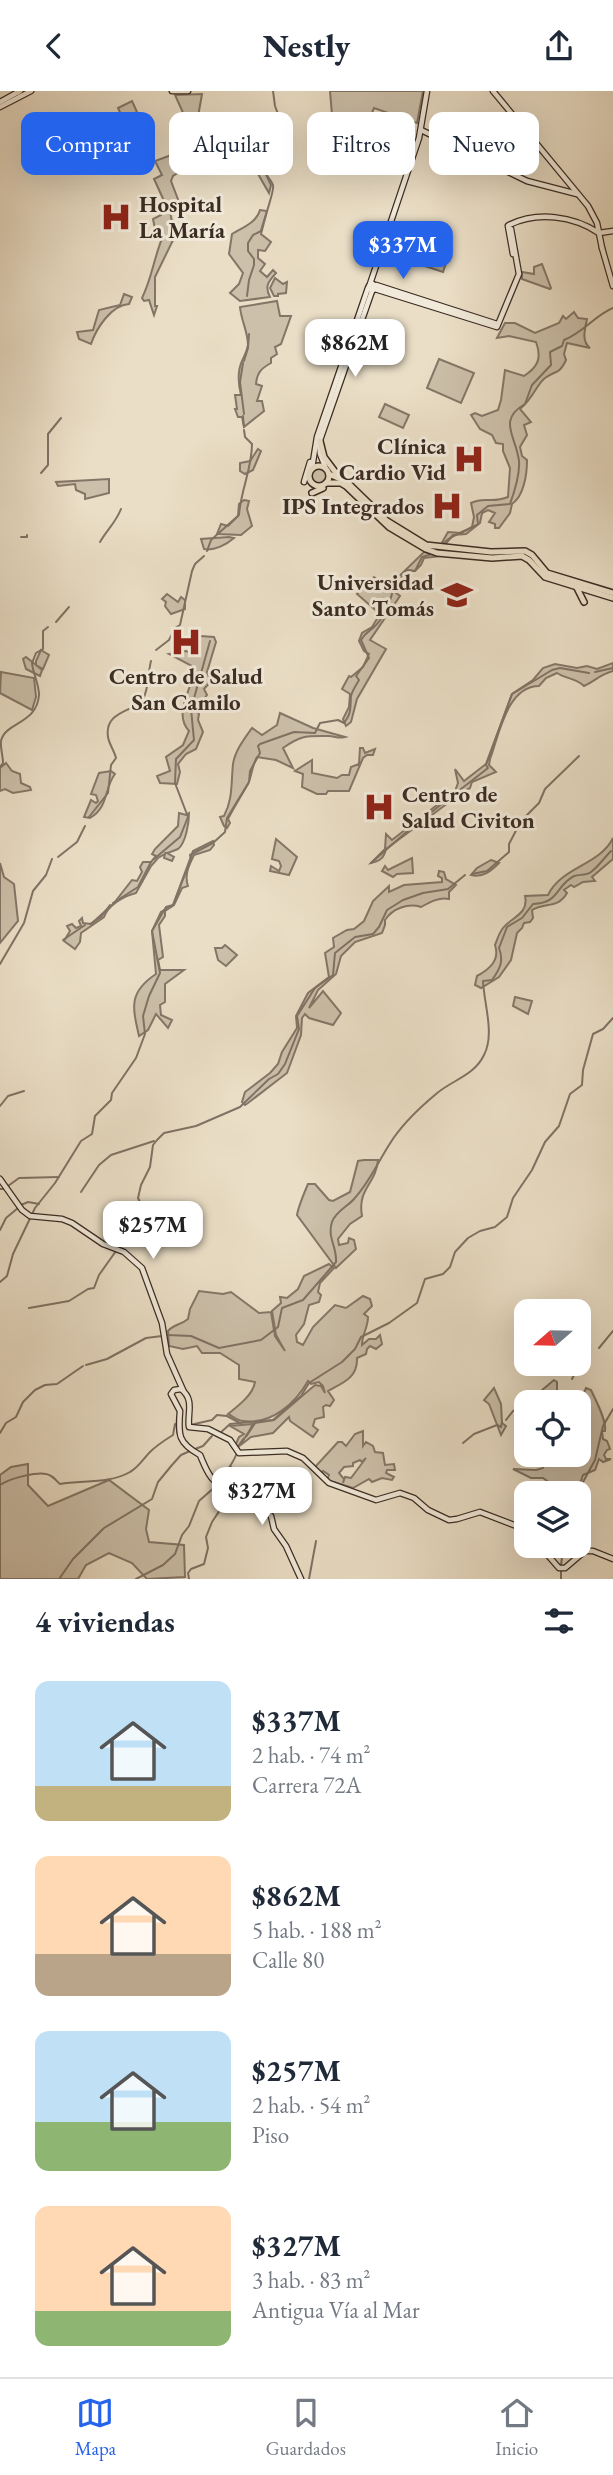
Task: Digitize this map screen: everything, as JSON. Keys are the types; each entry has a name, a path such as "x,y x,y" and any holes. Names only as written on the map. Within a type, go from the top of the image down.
{"main road":[{"path":"0,104 19,91"},
{"path":"0,104 31,91"},
{"path":"172,91 188,91"},
{"path":"326,483 328,471 319,452 320,441 369,301 373,278 421,130 427,91"},
{"path":"493,91 590,210 613,286"},
{"path":"421,130 527,181 578,194"},
{"path":"565,191 570,186"},
{"path":"511,227 525,218 546,216 594,224"},
{"path":"511,227 546,218 590,230 600,238"},
{"path":"495,326 519,274 511,227"},
{"path":"495,326 507,302 516,273 511,227"},
{"path":"600,238 613,232"},
{"path":"360,288 372,288 422,302 495,326"},
{"path":"372,288 422,302"},
{"path":"304,482 372,288"},
{"path":"369,301 376,295 385,293"},
{"path":"320,441 324,457 339,481"},
{"path":"313,454 309,475 311,482 318,486 339,481"},
{"path":"312,468 320,466 328,471 377,516 434,552 480,557 481,554 499,554"},
{"path":"312,493 339,481"},
{"path":"406,535 433,547 525,557 542,576 574,584 585,592 613,596"},
{"path":"574,584 585,592 603,590 613,596"},
{"path":"0,1179 22,1210 31,1216 62,1219 72,1223 103,1244 124,1252 142,1268 164,1330 167,1354 190,1403 189,1427 208,1429 230,1440 239,1453 287,1451 303,1458 329,1483 376,1500 400,1493 414,1498 425,1509 449,1520 480,1512 514,1525"},
{"path":"183,1390 174,1390 170,1396 180,1411 177,1429 192,1451 200,1455 204,1470 227,1488 247,1492 253,1501 267,1511 301,1579"},
{"path":"591,1551 613,1559"},
{"path":"551,1558 561,1568 575,1558"}],"shaded area":[{"path":"330,91 423,91 417,123 415,112 385,112 374,108 372,112 332,112"},
{"path":"202,94 199,112 183,112 175,95"},
{"path":"132,101 137,112 120,112 118,108"},
{"path":"169,156 169,175 175,175 171,181 179,202 169,207 175,236 155,277 157,306 154,315 149,300 144,301 142,298 163,236 156,234 153,219 161,215 158,208 165,203 154,179 162,175 155,161"},
{"path":"259,175 266,175 271,185 269,193"},
{"path":"260,210 267,211 261,234 271,242 265,251 258,250 258,258 265,264 260,271 267,277 273,270 276,273 267,287 270,297 240,301 230,293 239,284 243,273 229,254 232,234 252,221"},
{"path":"418,247 448,257 443,272 413,262"},
{"path":"542,264 550,289 522,279 522,272 534,274 534,267"},
{"path":"275,278 283,284 287,282 286,293 274,296 270,288"},
{"path":"124,294 132,297 129,304 110,313 100,325 91,344 79,339 77,332 93,330 99,310 120,305"},
{"path":"277,301 280,316 291,316 281,344 275,347 277,354 258,376 256,384 262,386 257,401 262,401 264,411 244,427 242,417 238,417 235,409 235,395 241,395 239,369 248,345 240,307"},
{"path":"574,312 578,318 587,319 585,338 590,348 567,343 564,354 566,360 561,368 542,381 520,409 531,422 524,425 527,435 520,447 522,456 527,460 524,484 512,504 510,513 499,528 495,528 495,524 489,522 495,513 488,510 482,513 480,523 466,534 453,535 444,546 440,546 448,532 461,533 472,527 474,517 471,503 508,497 510,468 503,444 496,443 492,435 480,429 471,415 475,413 482,416 498,410 505,370 524,376 538,362 536,342 509,336 497,338 505,323 515,323 535,333 559,323 563,316 566,319"},
{"path":"439,359 474,373 461,403 427,388"},
{"path":"385,404 409,415 403,428 379,417"},
{"path":"258,449 261,451 253,470 245,474 240,471 240,463 250,461"},
{"path":"319,467 325,470 328,476 325,482 319,485 313,482 310,476 313,470"},
{"path":"109,479 109,493 85,499 85,494 76,490 75,484 58,486 56,482"},
{"path":"244,500 249,501 247,509 252,526 241,535 217,534 221,524 228,526 238,516 239,504"},
{"path":"234,538 212,549 204,549 201,539"},
{"path":"424,552 441,556 424,558 415,571 406,570 404,573 395,592 400,596 370,640 386,649 357,699 351,722 346,726 343,719 349,707 350,694 342,689 349,676 363,667 369,654 364,651 359,641 362,633 372,627 380,614 357,594 374,577 387,588"},
{"path":"167,594 178,602 181,597 185,600 185,609 171,614 162,599"},
{"path":"200,636 214,637 216,642 207,672 211,681 204,689 207,695 196,710 203,732 196,749 186,754 178,764 180,772 177,784 160,783 157,776 170,771 166,757 183,745 189,731 184,724 183,708 194,667 169,654 186,651 194,654"},
{"path":"41,650 49,655 43,669 36,665"},
{"path":"26,657 42,670 40,676 26,669 23,659"},
{"path":"613,663 613,671 584,686 557,673 546,678 539,686 528,688 519,694 506,713 490,759 489,765 496,772 472,782 470,788 464,791 461,800 456,798 448,803 386,849 381,859 371,863 385,849 386,834 392,840 455,791 458,783 455,769 464,781 486,764 512,694 533,680 543,668 555,664 597,669"},
{"path":"1,672 34,678 36,697 32,710 0,693"},
{"path":"280,713 313,728 345,737 299,738 283,748 293,768 276,760 257,757 248,784 228,819 230,823 227,828 220,817 224,816 229,803 233,764 238,750 252,728 262,735 277,725"},
{"path":"360,748 363,748 365,753 375,749 373,755 363,758 349,791 317,794 302,787 303,774 295,771 312,760 312,773 337,778 349,775 351,767 359,764"},
{"path":"6,763 12,771 20,774 21,783 31,790 13,793 5,789 0,791 0,768"},
{"path":"111,771 115,774 103,803 96,814 90,818 84,817 91,800 96,803 98,801 96,795 91,794 99,773"},
{"path":"179,813 189,813 188,822 181,846 167,853 174,857 172,861 164,858 165,854 158,858 136,893 117,902 104,917 81,933 80,942 75,949 64,941 70,931 67,926 81,926 79,921 82,918 83,923 91,924 114,903 132,880 137,881 143,862 151,862 156,856 152,854 155,849 178,826"},
{"path":"613,838 613,859 592,877 595,881 583,882 574,887 571,885 564,890 567,893 560,901 532,910 533,918 524,923 517,933 511,960 499,977 481,988 475,985 477,976 495,960 495,945 502,930 525,907 525,896 548,895 562,878 599,854"},
{"path":"276,839 297,857 289,875 270,871 271,866 279,871 281,866 279,861 272,859"},
{"path":"213,841 214,845 210,850 194,855 187,874 188,886 182,888 174,905 165,911 159,925 163,957 158,960 160,970 184,970 165,984 165,1002 160,1005 161,1015 172,1020 168,1028 156,1014 148,1030 139,1036 135,1000 141,987 156,974 152,931 161,912 173,905 193,851"},
{"path":"412,858 413,873 397,874 393,877 382,871 385,866 388,870"},
{"path":"491,860 499,863 483,875 471,875 477,868"},
{"path":"0,863 4,877 14,884 18,921 0,943"},
{"path":"439,871 444,872 446,879 456,885 449,892 449,899 438,899 421,907 401,907 385,920 382,933 355,942 341,956 336,974 318,990 309,1008 323,991 341,1013 333,1025 309,1018 305,1014 302,1018 301,1035 287,1073 245,1105 242,1102 245,1092 278,1064 297,1028 296,1016 308,993 329,977 325,953 334,947 333,938 354,929 364,921 373,901 389,886 389,892 404,885 442,882 442,878 438,876"},
{"path":"225,945 237,955 226,966 218,960 215,948"},
{"path":"515,997 532,1001 528,1014 513,1006"},
{"path":"378,1160 377,1168 362,1199 362,1216 350,1224 338,1239 339,1245 348,1243 349,1238 354,1240 356,1249 336,1268 297,1215 308,1184 315,1184 333,1201 350,1192 358,1161"},
{"path":"329,1264 334,1268 320,1283 319,1302 309,1305 304,1324 296,1335 297,1342 303,1345 313,1327 335,1305 346,1308 363,1296 370,1299 372,1306 364,1314 368,1317 362,1345 380,1335 382,1344 376,1349 370,1346 366,1354 357,1358 352,1375 328,1391 334,1400 330,1406 323,1407 324,1417 315,1419 313,1426 318,1430 313,1437 290,1421 289,1417 273,1433 251,1437 242,1444 244,1438 236,1449 239,1437 244,1434 230,1426 253,1424 246,1437 255,1423 274,1420 315,1385 321,1386 325,1393 323,1386 319,1382 311,1384 308,1381 296,1398 281,1411 263,1420 239,1420 228,1414 248,1396 255,1382 239,1379 239,1365 220,1353 202,1353 197,1346 183,1349 169,1346 168,1331 188,1319 199,1291 223,1294 231,1292 259,1313 271,1312 275,1336 285,1351 276,1335 272,1311 281,1303 280,1297 287,1298 298,1289 304,1276"},
{"path":"554,1380 557,1382 557,1390 542,1390"},
{"path":"494,1388 501,1404 502,1423 506,1426 501,1435 489,1404 484,1400"},
{"path":"591,1390 603,1417 603,1439 607,1441 610,1449 604,1455 606,1459 611,1459 603,1462 599,1459 595,1470 583,1475 581,1481 547,1481 543,1478 531,1478 513,1469 591,1467"},
{"path":"363,1431 363,1446 366,1442 373,1446 375,1452 383,1453 385,1465 394,1464 395,1470 387,1470 386,1473 394,1477 392,1480 382,1478 372,1482 369,1479 353,1488 327,1480 329,1475 323,1471 321,1474 315,1467 338,1442 346,1446 355,1434","holes":["366,1458 351,1478 345,1477 343,1483 344,1479 339,1473 344,1467 353,1466 353,1463 360,1460 362,1462"]},
{"path":"28,1464 28,1485 48,1506 109,1480 149,1510 146,1529 149,1542 184,1545 185,1577 147,1579 132,1563 109,1553 86,1565 78,1579 0,1579 0,1475 11,1467"}],"waterway":[{"path":"247,296 254,265 254,259 248,251 248,243 253,235 261,231 273,188 264,170 271,162 271,151 281,122 273,91"},
{"path":"443,544 451,537 478,524 477,515 488,506 510,504 519,466 510,429 512,416 525,404 532,385 551,365 550,352 613,308"},
{"path":"244,361 249,334"},
{"path":"243,363 240,382 244,414"},
{"path":"243,416 244,427"},
{"path":"41,473 48,465 48,434 61,418"},
{"path":"207,551 211,540 239,515 252,453 252,444 245,437 244,430"},
{"path":"100,542 121,509"},
{"path":"21,537 27,535"},
{"path":"0,1282 7,1276 13,1254 35,1208 55,1183 81,1141 92,1134 95,1116 111,1100 112,1093 136,1058 145,1034 143,1016 160,973 152,931 166,907 173,905 191,859 190,855 213,843 225,832 227,818 249,782 250,771 260,753 260,744 294,732 315,733 320,723 338,720 344,723 359,680 356,676 369,658 361,640 380,619 394,587 406,570 415,571 422,557 432,554"},
{"path":"156,650 169,640 175,628 180,625 192,571 204,556"},
{"path":"56,622 69,607"},
{"path":"0,767 3,763 1,741 4,735 33,712 37,705 39,691 32,663 36,653 43,649 43,631 48,627"},
{"path":"154,859 180,837 188,817 175,783 176,759 194,740 191,709 210,641"},
{"path":"89,817 108,793 111,765 116,758 108,737 108,728 115,717 143,699 151,661"},
{"path":"371,863 488,768 486,765 512,694 552,670 560,668 589,673"},
{"path":"595,672 613,668"},
{"path":"472,874 487,871 509,852 509,844 521,821 539,803 545,789 579,756"},
{"path":"58,857 77,842 85,826"},
{"path":"167,1335 191,1336 219,1348 261,1340 278,1327 282,1308 303,1300 336,1262 331,1233 336,1215 369,1180 394,1138 410,1118 442,1089 475,1068 484,1055 489,1028 483,981 492,980 499,968 499,948 507,927 522,918 533,904 548,901 574,876 591,872 611,851"},
{"path":"0,964 24,923 33,891 46,875 52,859"},
{"path":"113,903 138,887 151,862"},
{"path":"119,1247 139,1225 142,1206 138,1198 150,1167 153,1145 157,1140 164,1133 196,1126 240,1107 269,1079 278,1074 285,1064 299,1029 297,1016 315,988 333,975 335,953 355,937 373,934 387,910 403,900 448,889 465,875"},
{"path":"90,924 101,917 110,905"},
{"path":"63,940 85,925"},
{"path":"219,1434 230,1424 273,1420 301,1396 309,1383 342,1362 355,1349 361,1337 389,1323 417,1303 425,1279 443,1274 450,1267 455,1252 468,1238 495,1227 507,1217 513,1198 532,1170 545,1142 559,1126 570,1094 582,1085 583,1070 593,1034 603,1029 613,1018"},
{"path":"0,1106 8,1096 24,1091"},
{"path":"81,1192 99,1165 111,1155 154,1141"},
{"path":"8,1186 19,1178 59,1177"},
{"path":"21,1205 28,1202 39,1204"},
{"path":"0,1230 6,1218 18,1208"},
{"path":"29,1308 69,1301 94,1288 99,1275 116,1251"},
{"path":"599,1348 613,1331"},
{"path":"86,1365 107,1359 146,1338 162,1336"},
{"path":"0,1433 6,1423 16,1417 23,1402 35,1390 45,1385 57,1384 83,1366"},
{"path":"584,1481 595,1460 603,1426 613,1409"},
{"path":"506,1420 514,1411"},
{"path":"190,1425 212,1420 217,1415 227,1416 240,1423"},
{"path":"463,1443 474,1434 497,1425 501,1427 502,1422"},
{"path":"237,1449 255,1423"},
{"path":"0,1485 33,1474 46,1474 60,1484 122,1476 133,1470 153,1449 173,1435 175,1424"},
{"path":"195,1449 203,1446 212,1436"},
{"path":"59,1579 73,1559 104,1528 152,1499 158,1482 181,1455 190,1451"},
{"path":"220,1482 236,1455"},
{"path":"228,1485 231,1467"},
{"path":"136,1579 163,1565 175,1554 199,1501 216,1486"},
{"path":"189,1579 188,1573 191,1569 204,1564 208,1548 206,1537 222,1507 226,1491"},
{"path":"309,1579 316,1541"},
{"path":"561,1565 562,1558"},
{"path":"561,1571 561,1579"}],"place":[{"name":"Hospital La María","path":"116,217"},
{"name":"Clínica Cardio Vid","path":"469,459"},
{"name":"IPS Integrados","path":"447,506"},
{"name":"Universidad Santo Tomás","path":"457,595"},
{"name":"Centro de Salud San Camilo","path":"186,642"},
{"name":"Centro de Salud Civiton","path":"379,807"}]}
